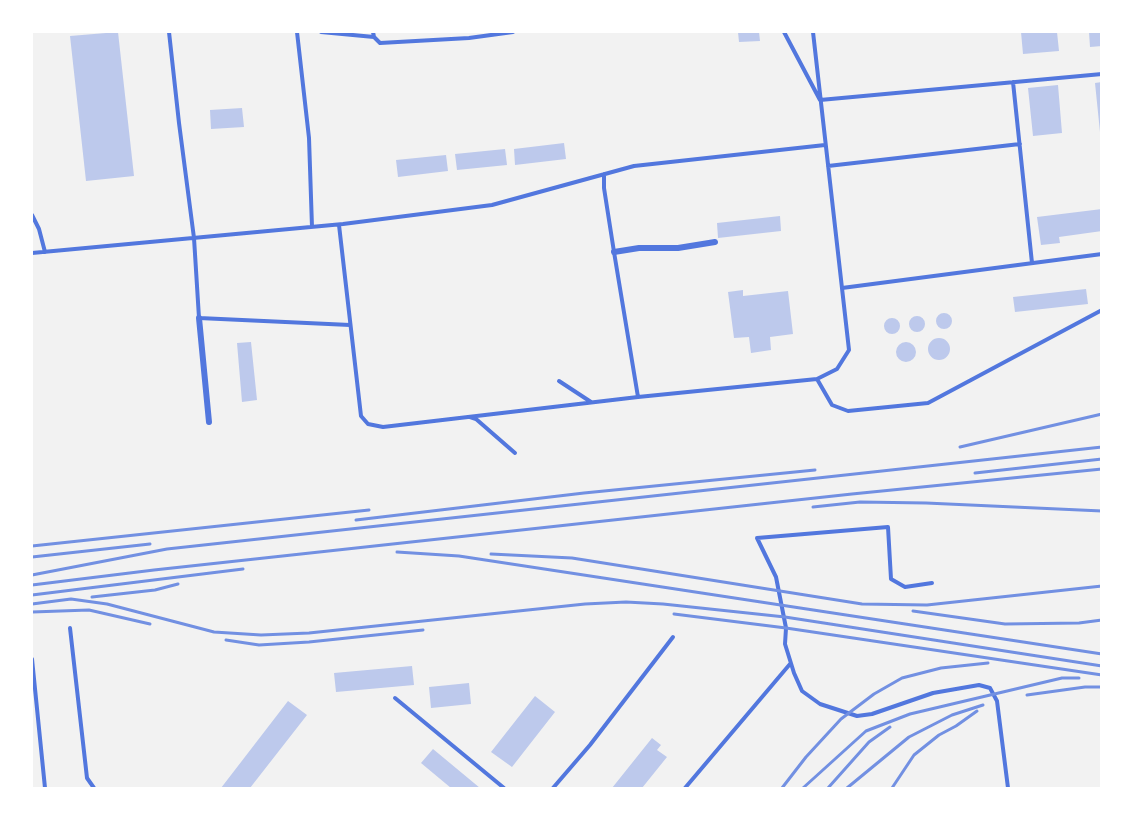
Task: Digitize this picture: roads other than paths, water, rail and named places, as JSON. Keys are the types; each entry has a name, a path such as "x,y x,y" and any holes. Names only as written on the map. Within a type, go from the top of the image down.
{"street":[{"path":"614,252 639,248 678,248 715,242"},
{"path":"199,318 209,422"}],"lane":[{"path":"169,32 195,238 199,318 351,325"},
{"path":"297,32 309,138 312,227"},
{"path":"321,32 374,34 380,43 469,38 513,32"},
{"path":"784,32 820,100"},
{"path":"339,225 361,416 368,424 383,427 591,402 817,379 837,369 849,350 813,32"},
{"path":"820,100 1101,74"},
{"path":"1013,82 1032,263"},
{"path":"828,166 1020,144"},
{"path":"32,253 339,225 492,205 634,166 825,145"},
{"path":"604,174 604,188 638,397"},
{"path":"32,215 39,229 45,252"},
{"path":"842,288 1101,254"},
{"path":"817,379 832,405 848,411 928,403 1101,310"},
{"path":"559,381 591,402"},
{"path":"470,417 476,419 515,453"},
{"path":"932,583 905,587 891,579 888,527 757,538 776,577 786,627 785,644 802,691 820,704 857,716 873,714 933,693 979,685 990,688 997,701 1008,789"},
{"path":"70,628 87,778 94,789"},
{"path":"553,789 673,637"},
{"path":"32,661 43,787"},
{"path":"686,789 791,664"},
{"path":"395,698 504,789"}],"railway":[{"path":"960,447 1102,414"},
{"path":"32,575 167,549 1102,447"},
{"path":"975,473 1102,459"},
{"path":"32,585 852,494 1102,469"},
{"path":"356,520 584,493 815,470"},
{"path":"813,507 860,502 1102,511"},
{"path":"32,546 369,510"},
{"path":"32,557 150,544"},
{"path":"397,552 459,556 1102,654"},
{"path":"491,554 572,558 862,604 927,605 1102,586"},
{"path":"32,595 243,569"},
{"path":"92,597 155,590 178,584"},
{"path":"32,604 71,599 107,604 214,632 261,635 309,633 585,604 626,602 663,604 785,617 1102,666"},
{"path":"32,612 89,610 150,624"},
{"path":"913,611 1005,624 1079,623 1102,620"},
{"path":"674,614 786,628 1102,675"},
{"path":"226,640 259,645 423,630"},
{"path":"782,788 806,757 841,719 874,694 902,678 941,668 988,663"},
{"path":"803,788 866,731 910,714 1062,678 1079,678"},
{"path":"1027,695 1085,687 1102,687"},
{"path":"847,788 909,737 952,715 983,705"},
{"path":"892,788 914,755 939,735 977,711"},
{"path":"828,788 869,742 890,727"}]}
